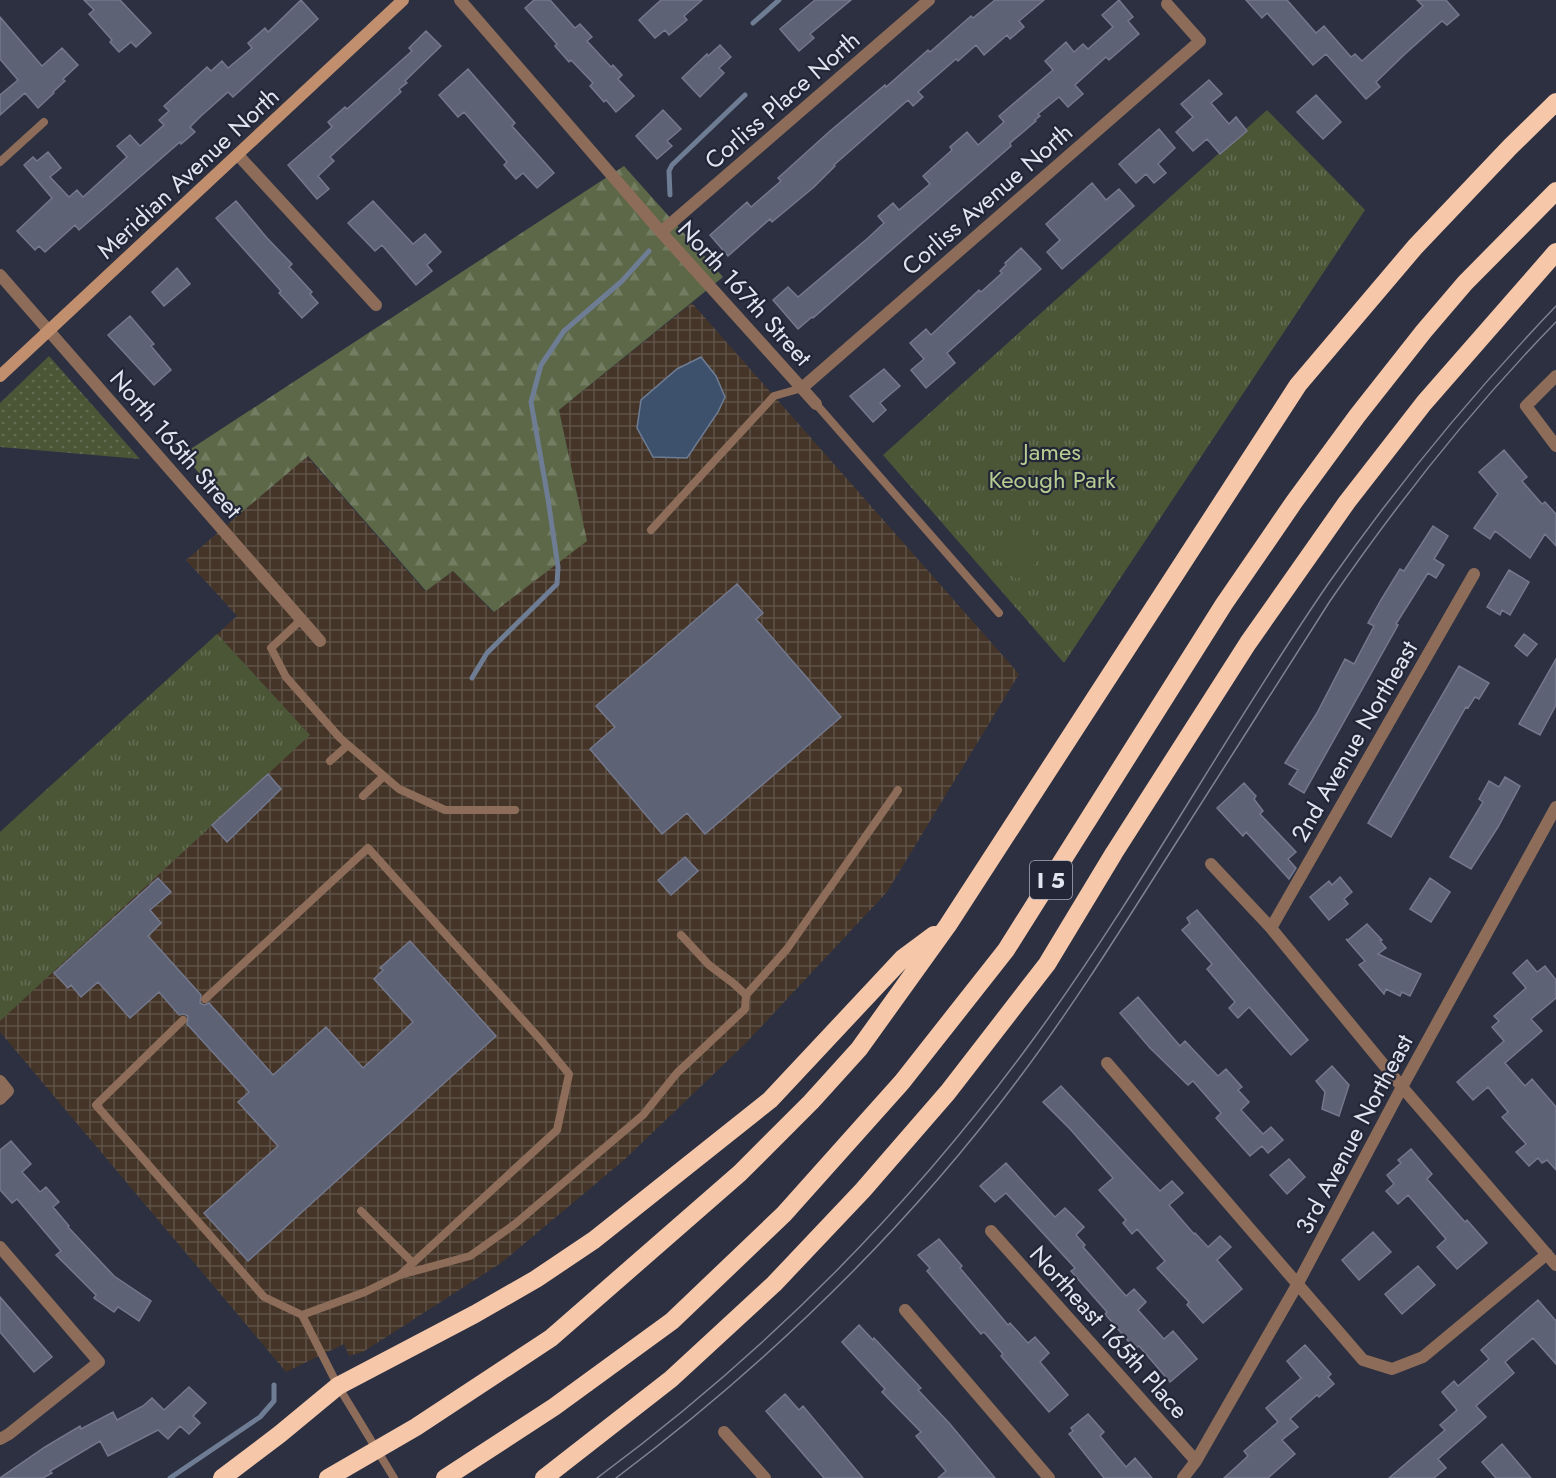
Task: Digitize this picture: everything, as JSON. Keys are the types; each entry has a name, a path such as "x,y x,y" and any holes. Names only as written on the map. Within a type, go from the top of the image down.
{"highway":[{"name":"I 5","path":"328,1478 416,1427 551,1338 740,1173 811,1102 859,1049 948,925 1298,385 1415,247 1556,102"},
{"name":"I 5","path":"447,1477 554,1407 672,1321 784,1214 902,1082 1006,950 1224,604 1357,416 1465,283 1556,191"},
{"path":"544,1478 671,1379 774,1284 863,1190 948,1092 1047,964 1114,853 1248,643 1347,502 1424,403 1556,252"},
{"path":"222,1478 338,1386 536,1279 594,1240 770,1100 903,958 948,925"}],"street":[{"name":"Meridian Avenue North","path":"0,376 404,0"},
{"name":"North 167th Street","path":"460,0 661,231 816,404"},
{"name":"Corliss Place North","path":"661,231 929,0"},
{"name":"Corliss Avenue North","path":"802,388 1200,41 1167,4"},
{"path":"238,155 376,305"},
{"name":"North 165th Street","path":"0,275 320,641"},
{"path":"1556,376 1526,406 1556,446"},
{"name":"2nd Avenue Northeast","path":"1272,928 1474,574"},
{"name":"3rd Avenue Northeast","path":"1183,1478 1196,1461 1297,1285 1402,1087 1556,807"},
{"path":"1211,864 1272,928 1402,1087 1556,1265"},
{"path":"1107,1063 1363,1360 1392,1369 1424,1357 1547,1254"},
{"name":"Northeast 165th Place","path":"991,1231 1196,1461"},
{"path":"0,1247 99,1362 0,1439"},
{"path":"905,1310 1049,1478"},
{"path":"724,1432 765,1478"}],"lane":[{"path":"0,162 44,122"},
{"path":"651,530 774,396 802,388"},
{"name":"North 167th Street","path":"816,404 999,613"},
{"path":"301,620 271,648 286,677 348,745 399,789 445,810 515,810"},
{"path":"330,761 348,745"},
{"path":"363,796 384,776"},
{"path":"302,1315 365,1292 400,1275 470,1256 515,1224 643,1115 677,1072 745,1009 746,995 787,949 898,790"},
{"path":"205,999 368,848 569,1074 557,1130 400,1275"},
{"path":"681,934 709,965 746,995"},
{"path":"183,1020 96,1105 264,1297 302,1315 338,1386 394,1478"},
{"path":"361,1211 412,1263"}],"shaded area":[{"path":"692,303 1019,674 887,892 745,1044 624,1160 501,1263 363,1352 349,1356 344,1344 286,1372 0,1032 0,832 237,616 186,560 307,456 425,591 453,571 493,612 586,541 559,410"}],"green space":[{"name":"James Keough Park","path":"1267,110 1365,210 1064,663 883,455"},
{"path":"624,166 723,277 559,410 587,541 494,612 453,571 426,591 308,456 236,517 183,454"},
{"path":"49,356 140,459 0,447 0,403"},
{"path":"1026,527 1048,552 1017,580 995,554"},
{"path":"217,634 310,735 0,1021 0,832"}],"water":[{"path":"701,357 716,376 725,397 718,412 687,458 653,457 637,428 641,400 677,369"}],"building":[{"path":"84,0 120,0 151,33 136,47 131,42 119,52 110,42 112,40 89,14 94,10"},
{"path":"301,0 318,19 233,97 228,92 190,127 195,132 181,144 180,142 79,230 75,225 45,252 39,246 35,250 17,231 52,198 24,165 33,157 37,161 48,152 61,168 50,177 69,197 77,190 83,197 127,157 117,146 130,135 140,146 164,125 159,120 169,111 164,106 207,67 211,71 222,61 228,68 252,48 248,43 265,28 268,32"},
{"path":"534,0 550,0 575,28 580,24 592,37 587,41 611,67 613,65 622,75 618,79 634,96 616,112 590,86 593,83 555,46 557,44 525,8"},
{"path":"661,0 702,0 684,16 687,20 669,35 665,30 655,38 639,20"},
{"path":"815,0 851,0 810,34 814,38 799,51 780,29"},
{"path":"995,0 1044,0 1019,21 1024,27 1010,39 1007,35 984,55 976,45 958,61 956,59 918,92 923,97 913,106 908,100 834,165 814,187 772,222 770,219 728,256 710,235 747,202 751,207 781,181 778,178 830,131 928,50 930,52 971,16 973,18"},
{"path":"1119,0 1133,17 1128,21 1139,34 1109,60 1106,57 1075,85 1083,94 1068,107 1059,97 1038,114 1040,116 1036,121 1010,143 1011,146 798,329 773,300 788,287 798,297 868,238 884,223 878,216 893,203 899,210 930,184 923,176 952,150 950,147 967,132 978,145 1004,122 999,116 1053,70 1045,61 1066,42 1074,52 1083,44 1088,49 1113,27 1102,15"},
{"path":"1246,0 1287,0 1316,33 1324,26 1351,57 1355,54 1362,61 1423,6 1417,0 1446,0 1459,15 1447,25 1442,21 1405,54 1376,82 1380,87 1366,99 1326,54 1313,65 1267,13 1262,18"},
{"path":"0,17 42,66 62,48 78,65 38,108 25,93 0,115 0,95 18,80 0,59"},
{"path":"426,31 441,46 405,81 407,83 399,89 401,92 330,157 334,161 318,176 329,189 317,199 288,165 332,127 328,122 345,107 347,109 412,51 409,48"},
{"path":"720,45 731,57 719,68 724,73 700,97 682,78"},
{"path":"468,69 515,123 512,126 554,173 537,188 523,173 516,179 504,165 507,162 464,112 458,117 439,95"},
{"path":"1209,80 1222,94 1211,103 1229,124 1236,117 1247,131 1220,154 1207,139 1193,151 1176,132 1193,117 1181,104"},
{"path":"1316,95 1341,122 1323,139 1297,112"},
{"path":"663,110 681,129 667,141 672,146 657,159 636,136"},
{"path":"1159,129 1175,148 1158,164 1166,173 1154,183 1146,174 1136,183 1119,164"},
{"path":"1092,183 1106,200 1119,189 1134,206 1062,269 1047,252 1060,240 1046,224"},
{"path":"236,201 292,264 289,267 312,292 310,294 318,303 302,318 216,218"},
{"path":"373,201 413,244 425,234 441,252 427,265 432,271 416,285 382,245 375,251 348,223"},
{"path":"1021,248 1041,269 947,353 955,363 926,388 911,370 924,359 910,343 926,329 931,335 979,290 981,292 1002,273 1000,271 1006,265 1005,263"},
{"path":"177,268 190,284 164,306 152,292"},
{"path":"130,316 154,344 151,346 171,370 154,385 108,335"},
{"path":"884,369 900,386 880,403 886,410 873,422 850,396"},
{"path":"1504,450 1527,477 1522,481 1542,504 1545,502 1556,514 1556,546 1545,534 1530,558 1495,531 1490,539 1474,528 1498,494 1479,472"},
{"path":"1433,526 1448,536 1434,559 1444,565 1436,578 1428,573 1396,624 1398,625 1304,793 1289,784 1298,770 1285,763 1317,713 1345,659 1354,664 1374,626 1368,623 1381,600 1400,569 1404,571"},
{"path":"1509,570 1529,582 1510,615 1502,610 1500,615 1487,607"},
{"path":"737,584 763,613 756,619 841,717 705,834 687,813 662,834 590,749 615,727 596,706"},
{"path":"1524,634 1537,644 1527,656 1515,646"},
{"path":"1556,659 1556,705 1540,735 1519,724"},
{"path":"1459,666 1489,683 1479,699 1475,697 1468,708 1466,707 1391,837 1368,823"},
{"path":"268,774 281,789 227,842 212,825"},
{"path":"1505,777 1520,786 1498,827 1471,869 1450,857 1483,802 1479,799 1489,781 1499,787"},
{"path":"1244,783 1256,796 1254,799 1263,811 1260,814 1296,852 1288,859 1296,868 1289,879 1246,832 1243,836 1217,808"},
{"path":"685,857 698,871 671,895 658,880"},
{"path":"1340,877 1352,892 1344,899 1348,904 1329,920 1310,897 1329,881 1332,885"},
{"path":"158,878 171,892 150,910 161,923 148,936 201,995 200,1003 204,1005 209,1003 273,1075 326,1027 363,1068 413,1022 374,979 383,970 380,968 410,941 496,1036 248,1261 204,1213 278,1146 238,1102 249,1092 187,1024 188,1016 179,1015 159,992 130,1018 98,982 81,997 71,985 68,988 54,973"},
{"path":"1430,878 1450,892 1431,922 1410,909"},
{"path":"1197,910 1308,1040 1291,1055 1249,1007 1238,1018 1229,1008 1235,1002 1207,969 1212,964 1182,930 1190,923 1187,918"},
{"path":"1367,924 1382,940 1380,941 1386,948 1378,954 1421,974 1410,996 1402,992 1400,996 1386,989 1384,994 1359,965 1365,961 1346,939 1348,940"},
{"path":"1527,960 1537,972 1545,966 1556,980 1556,998 1531,1019 1542,1031 1505,1063 1525,1086 1532,1079 1556,1107 1556,1170 1547,1160 1542,1163 1538,1158 1529,1166 1516,1152 1526,1144 1502,1117 1508,1112 1488,1087 1473,1100 1457,1082 1504,1041 1492,1027 1499,1021 1494,1016 1526,988 1513,973"},
{"path":"1138,997 1180,1046 1185,1041 1218,1076 1226,1069 1242,1087 1238,1090 1249,1102 1241,1110 1263,1134 1271,1127 1283,1140 1268,1153 1262,1146 1250,1156 1216,1118 1221,1113 1193,1081 1188,1085 1150,1048 1120,1013"},
{"path":"1332,1066 1349,1085 1339,1116 1322,1109 1325,1092 1316,1081"},
{"path":"1061,1086 1160,1191 1172,1181 1183,1193 1169,1205 1194,1234 1208,1247 1220,1236 1231,1247 1217,1260 1242,1289 1203,1323 1187,1305 1189,1302 1157,1268 1165,1261 1137,1229 1132,1234 1123,1223 1126,1220 1099,1190 1113,1178 1043,1102"},
{"path":"11,1141 31,1164 22,1172 40,1192 46,1187 59,1202 53,1207 68,1227 114,1276 151,1301 139,1321 118,1307 114,1312 94,1298 96,1295 56,1255 61,1251 17,1199 12,1203 0,1190 0,1150"},
{"path":"1411,1149 1432,1174 1427,1179 1487,1243 1457,1269 1437,1247 1446,1239 1408,1195 1398,1204 1386,1191 1394,1184 1387,1175 1401,1163 1398,1160"},
{"path":"1289,1159 1305,1177 1287,1194 1270,1175"},
{"path":"1006,1163 1055,1217 1065,1208 1084,1227 1076,1235 1085,1245 1083,1247 1126,1296 1134,1289 1146,1302 1138,1310 1164,1339 1173,1331 1197,1359 1170,1382 1139,1346 1135,1349 1105,1314 1107,1312 1071,1271 1075,1268 1006,1193 995,1202 980,1186"},
{"path":"1373,1232 1391,1252 1359,1280 1342,1260"},
{"path":"939,1239 1008,1325 1010,1323 1028,1343 1035,1337 1049,1353 1040,1362 1068,1395 1049,1412 1001,1356 1003,1354 984,1332 981,1334 927,1271 930,1268 918,1255"},
{"path":"1418,1266 1435,1285 1402,1314 1385,1294"},
{"path":"0,1297 52,1357 34,1372 0,1332"},
{"path":"1538,1300 1556,1321 1556,1364 1533,1338 1505,1362 1514,1373 1476,1406 1486,1417 1438,1459 1446,1468 1434,1478 1389,1478 1445,1430 1440,1425 1457,1410 1442,1392 1454,1381 1458,1386 1489,1359 1481,1350"},
{"path":"859,1325 921,1388 918,1390 995,1478 938,1478 946,1471 916,1436 921,1432 882,1392 885,1389 842,1342"},
{"path":"1305,1345 1331,1374 1328,1377 1334,1384 1319,1397 1317,1395 1290,1419 1298,1427 1282,1440 1295,1454 1268,1478 1224,1478 1248,1456 1244,1451 1278,1422 1266,1408 1301,1378 1287,1361"},
{"path":"189,1387 206,1403 193,1416 200,1423 189,1434 180,1426 168,1439 158,1430 108,1456 100,1441 50,1471 52,1473 43,1478 0,1478 80,1426 81,1429 113,1412 117,1420 143,1406 152,1398 164,1410"},
{"path":"785,1394 799,1410 803,1406 863,1478 824,1478 766,1411"},
{"path":"1088,1414 1104,1432 1100,1436 1126,1467 1135,1458 1152,1478 1104,1478 1069,1434 1073,1431 1071,1428"},
{"path":"1502,1444 1531,1478 1496,1478 1482,1462"}],"waterway":[{"path":"753,23 779,0"},
{"path":"670,195 669,171 672,165 745,95"},
{"path":"472,678 487,653 557,584 558,567 531,402 541,365 564,331 622,281 649,251"},
{"path":"170,1478 260,1417 274,1401 274,1385"}],"tram line":[{"path":"597,1478 720,1380 834,1273 940,1158 990,1097 1076,979 1291,640 1354,547 1437,440 1556,306"},
{"path":"616,1478 726,1389 831,1293 928,1191 974,1137 1079,993 1356,564 1437,457 1495,388 1556,322"}]}
